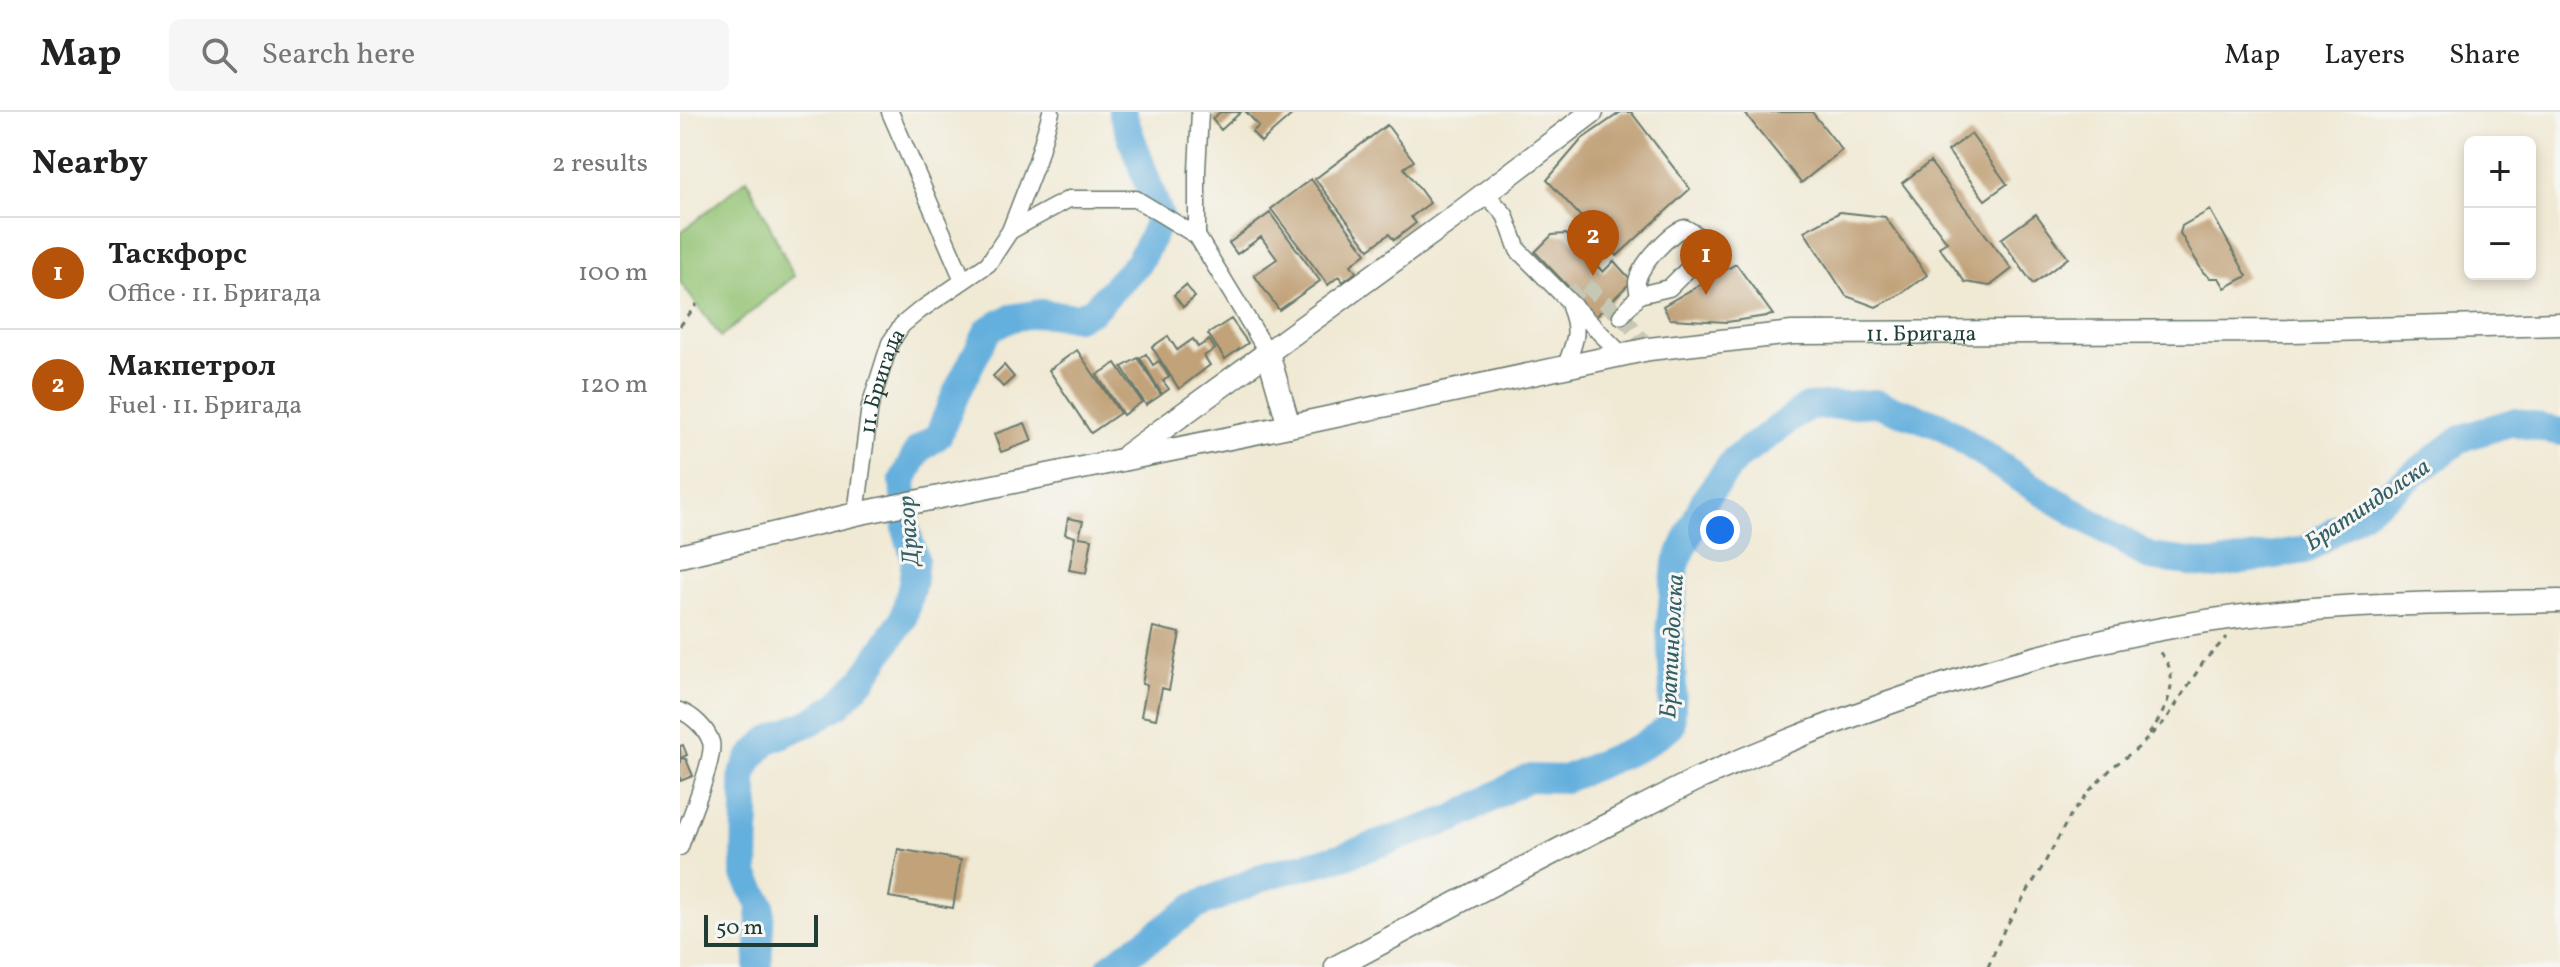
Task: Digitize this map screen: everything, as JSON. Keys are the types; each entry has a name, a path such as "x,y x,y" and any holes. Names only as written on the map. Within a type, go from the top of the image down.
{"main road":[{"name":"11. Бригада","path":"1117,462 1592,112"},
{"name":"11. Бригада","path":"680,556 856,514 1649,349 1792,333 2292,331 2560,324"},
{"name":"11. Бригада","path":"1268,353 1289,426"},
{"path":"1336,967 1700,778 1945,684 2053,652 2185,624 2312,610 2436,603 2560,601"}],"street":[{"path":"890,112 963,280"},
{"name":"11. Бригада","path":"856,514 870,406 890,343 902,325 919,311 988,264 1010,231 1037,161 1051,112"},
{"path":"1197,236 1200,112"},
{"path":"1485,193 1505,215 1518,250 1622,355"},
{"name":"11. Бригада","path":"1010,231 1069,199 1136,199 1197,236 1268,353"},
{"path":"1621,316 1639,295 1669,288 1702,255 1703,247 1694,233 1685,228 1675,230 1642,269 1637,281 1639,295"},
{"path":"1565,368 1577,333 1577,323 1566,298"},
{"path":"680,711 700,724 711,742 711,758 680,847"}],"path":[{"path":"680,326 697,304"},
{"path":"1988,967 2004,930 2070,816 2114,766 2166,720 2204,661 2227,637"},
{"path":"2139,747 2159,721 2170,697 2172,674 2163,656 2149,644"}],"green space":[{"path":"747,179 794,276 721,337 680,282 680,233"}],"building":[{"path":"1220,112 1241,112 1221,130 1212,119"},
{"path":"1246,112 1295,112 1261,142 1252,132 1259,126"},
{"path":"1621,112 1631,112 1690,189 1617,256 1547,180 1582,139"},
{"path":"1744,112 1812,112 1842,150 1801,183"},
{"path":"1387,125 1414,161 1404,168 1430,203 1411,217 1416,223 1394,240 1389,234 1369,249 1315,179"},
{"path":"1971,134 2007,184 1985,200 1948,151"},
{"path":"1930,162 2012,269 1990,286 1965,282 1939,247 1947,242 1902,183"},
{"path":"1311,179 1366,253 1351,265 1356,272 1343,282 1339,276 1328,285 1271,209"},
{"path":"2210,210 2247,276 2225,288 2219,278 2210,278 2203,272 2180,233 2182,226"},
{"path":"1840,212 1885,217 1927,275 1876,307 1846,296 1804,231"},
{"path":"1270,213 1320,281 1279,310 1254,275 1277,259 1261,237 1237,254 1229,243"},
{"path":"2036,214 2068,258 2033,284 2001,239"},
{"path":"1566,234 1603,272 1614,261 1632,281 1591,321 1574,303 1579,298 1535,252 1552,235"},
{"path":"1736,264 1773,315 1727,322 1670,319 1663,306"},
{"path":"1186,285 1195,297 1183,307 1174,295"},
{"path":"1231,319 1248,343 1225,359 1208,334"},
{"path":"1168,336 1177,350 1193,339 1198,347 1209,340 1215,349 1204,356 1210,365 1179,389 1152,347"},
{"path":"1077,350 1120,413 1091,433 1049,370"},
{"path":"1146,354 1153,365 1159,361 1169,377 1163,381 1169,389 1162,394 1140,358"},
{"path":"1138,358 1161,395 1146,405 1122,367"},
{"path":"1116,363 1142,402 1123,415 1097,375"},
{"path":"1004,365 1014,377 1003,387 993,376"},
{"path":"1025,423 1032,441 1001,452 994,434"},
{"path":"1068,518 1083,521 1079,537 1092,539 1086,573 1069,570 1075,537 1065,534"},
{"path":"1153,627 1180,633 1169,690 1162,688 1156,719 1141,716 1147,685 1142,684"},
{"path":"683,745 687,755 681,758 686,759 693,776 680,781 680,746"},
{"path":"898,849 961,860 953,908 889,897"}],"waterway":[{"name":"Драгор","path":"758,967 761,905 745,875 746,806 742,776 750,759 767,741 813,721 838,705 863,679 903,619 915,559 906,529 903,480 918,450 938,436 988,330 1011,318 1040,313 1077,317 1093,310 1138,263 1160,217 1122,112"},
{"name":"Братиндолска","path":"1110,967 1196,906 1269,875 1340,857 1455,818 1527,778 1565,779 1640,747 1671,726 1670,625 1676,564 1705,499 1735,459 1807,407 1875,403 1942,426 2020,479 2150,557 2214,565 2305,550 2381,499 2462,438 2513,422 2560,432"}],"tunnel":[{"path":"1566,298 1586,285 1630,325 1649,349"}],"place":[{"name":"Макпетрол","path":"1593,276"},
{"name":"Таскфорс","path":"1706,295"}]}
